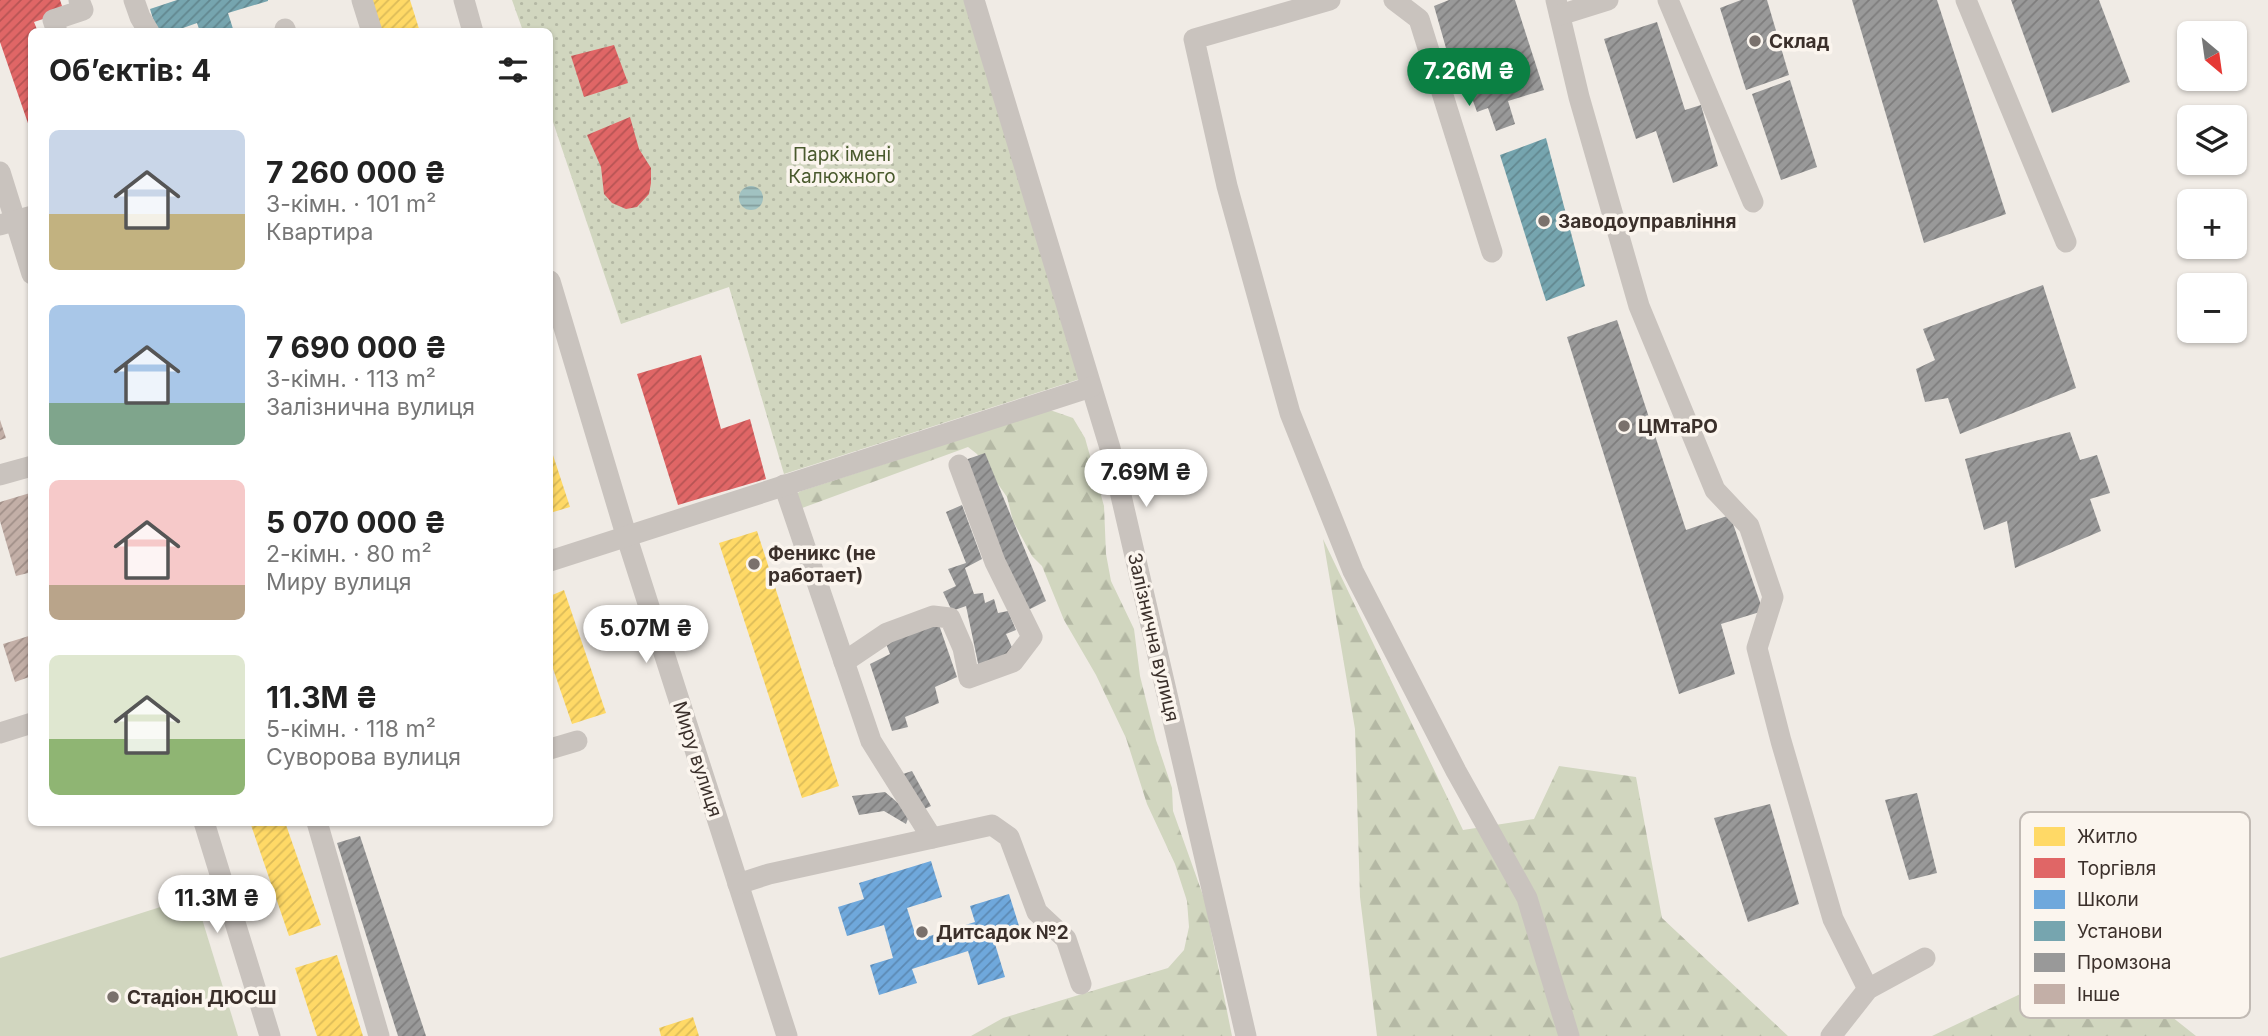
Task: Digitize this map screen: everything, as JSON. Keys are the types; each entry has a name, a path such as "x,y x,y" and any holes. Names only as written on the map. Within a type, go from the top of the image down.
{"street":[{"path":"56,28 53,20 83,10 79,0"},
{"path":"134,0 147,28"},
{"path":"362,0 371,28"},
{"path":"464,0 473,28"},
{"name":"Залізнична вулиця","path":"974,0 1110,448 1246,1036"},
{"path":"1330,0 1194,39 1224,172 1290,413 1343,547 1456,771 1527,898 1569,1036"},
{"path":"1394,0 1419,19 1492,252"},
{"path":"1608,0 1558,7 1580,97 1639,306 1715,490 1749,526 1773,597 1757,648 1833,919 1868,989"},
{"path":"1668,0 1753,202"},
{"path":"1966,0 2066,242"},
{"path":"0,172 28,261"},
{"name":"Миру вулиця","path":"553,291 627,538 786,1036"},
{"path":"553,560 1091,387"},
{"path":"844,662 887,633 933,616 950,618 964,648 969,678 1013,662 1032,637 995,562 958,465"},
{"path":"0,475 28,467"},
{"path":"784,485 871,741 932,838"},
{"path":"0,733 28,724"},
{"path":"553,748 577,741"},
{"path":"738,884 769,874 992,825 1009,837 1037,912 1066,939 1082,984"},
{"path":"205,826 270,1036"},
{"path":"318,826 379,1036"},
{"path":"1831,1036 1868,989 1924,958"}],"green space":[{"name":"Парк імені Калюжного","path":"512,0 965,0 1080,379 784,474 729,287 621,324 553,122 553,28 522,28"},
{"path":"1050,410 1073,418 1085,438 1104,506 1106,554 1111,581 1134,629 1140,676 1156,740 1172,788 1173,811 1205,901 1232,1036 971,1036 1003,1018 1168,968 1184,950 1189,927 1187,901 1175,864 1147,804 1126,738 1096,675 1064,620 1042,566 1032,556 1013,521 1007,497 977,454 968,447 794,511 791,497 801,491"},
{"path":"1323,539 1463,830 1534,819 1559,766 1636,777 1662,918 1788,1036 1377,1036 1360,897 1355,729"},
{"name":"Стадіон ДЮСШ","path":"195,896 238,1036 0,1036 0,958"},
{"path":"2020,994 2020,1018 2173,1018 2196,1036 1932,1036"}],"water":[{"path":"751,186 762,193 763,198 756,209 751,210 740,203 739,198 746,187"}],"building: Житло":[{"path":"372,0 410,0 419,28 381,28"},
{"path":"553,455 570,507 553,512"},
{"path":"757,531 839,786 802,798 719,543"},
{"path":"564,590 606,713 572,724 553,669 553,595"},
{"path":"251,826 286,826 321,925 289,936"},
{"path":"337,955 363,1036 317,1036 295,968"},
{"path":"693,1017 699,1036 661,1036 659,1028"}],"building: Торгівля":[{"path":"0,0 60,0 64,12 34,22 36,28 28,28 28,123 0,42"},
{"path":"614,45 628,83 584,97 571,56"},
{"path":"630,117 639,149 651,168 651,183 649,194 637,207 626,209 612,203 604,194 601,167 587,135"},
{"path":"701,355 721,429 750,419 766,479 678,505 637,374"}],"building: Школи":[{"path":"931,861 942,897 907,908 917,940 975,922 970,906 1009,894 1019,926 992,934 1005,977 978,985 968,951 912,969 917,983 879,995 870,965 893,958 884,925 847,936 838,907 864,899 859,883"}],"building: Установи":[{"path":"177,0 268,0 228,13 233,28 199,28 197,23 183,28 156,28 150,9"},
{"name":"Заводоуправління","path":"1546,138 1585,286 1546,301 1500,155"}],"building: Промзона":[{"path":"1449,0 1515,0 1544,90 1508,101 1515,124 1496,131 1488,108 1477,112 1459,62 1448,55 1434,6"},
{"name":"Склад","path":"1741,0 1767,0 1789,75 1746,90 1720,8"},
{"path":"1852,0 1937,0 2006,214 1924,243"},
{"path":"2011,0 2099,0 2130,82 2052,113"},
{"path":"1657,22 1685,110 1701,105 1718,166 1673,183 1656,131 1636,139 1604,39"},
{"name":"Склад","path":"1790,80 1817,167 1781,180 1752,94"},
{"path":"2043,285 2076,388 1960,434 1948,398 1925,402 1916,369 1935,360 1923,329"},
{"name":"ЦМтаРО","path":"1617,320 1686,530 1730,515 1763,611 1721,624 1735,674 1679,694 1567,337"},
{"path":"2070,432 2080,460 2097,455 2110,493 2090,499 2101,531 2015,568 2007,521 1984,530 1965,459"},
{"path":"985,453 1046,601 1024,612 965,460"},
{"path":"962,505 982,559 965,568 974,594 983,593 985,603 994,599 998,613 1008,611 1016,630 1006,634 1015,654 979,668 966,606 952,611 943,592 956,586 948,569 966,563 946,512"},
{"path":"938,622 957,677 935,687 939,703 905,717 908,727 892,731 870,664 890,654 885,641"},
{"path":"912,771 931,806 918,812 897,776"},
{"path":"885,792 910,813 906,824 884,811 859,815 852,796"},
{"path":"1917,793 1937,873 1909,880 1885,800"},
{"path":"1770,804 1799,904 1748,922 1714,818"},
{"path":"360,836 426,1036 398,1036 337,843"}],"building: Інше":[{"path":"0,420 6,438 0,440"},
{"path":"28,494 28,573 16,576 0,521 0,502"},
{"path":"28,636 28,677 15,682 3,644"}],"place":[{"name":"Склад","path":"1755,41"},
{"name":"Заводоуправління","path":"1544,221"},
{"name":"ЦМтаРО","path":"1624,426"},
{"name":"Феникс (не работает)","path":"754,564"},
{"name":"Дитсадок №2","path":"922,932"},
{"name":"Стадіон ДЮСШ","path":"113,997"}]}
